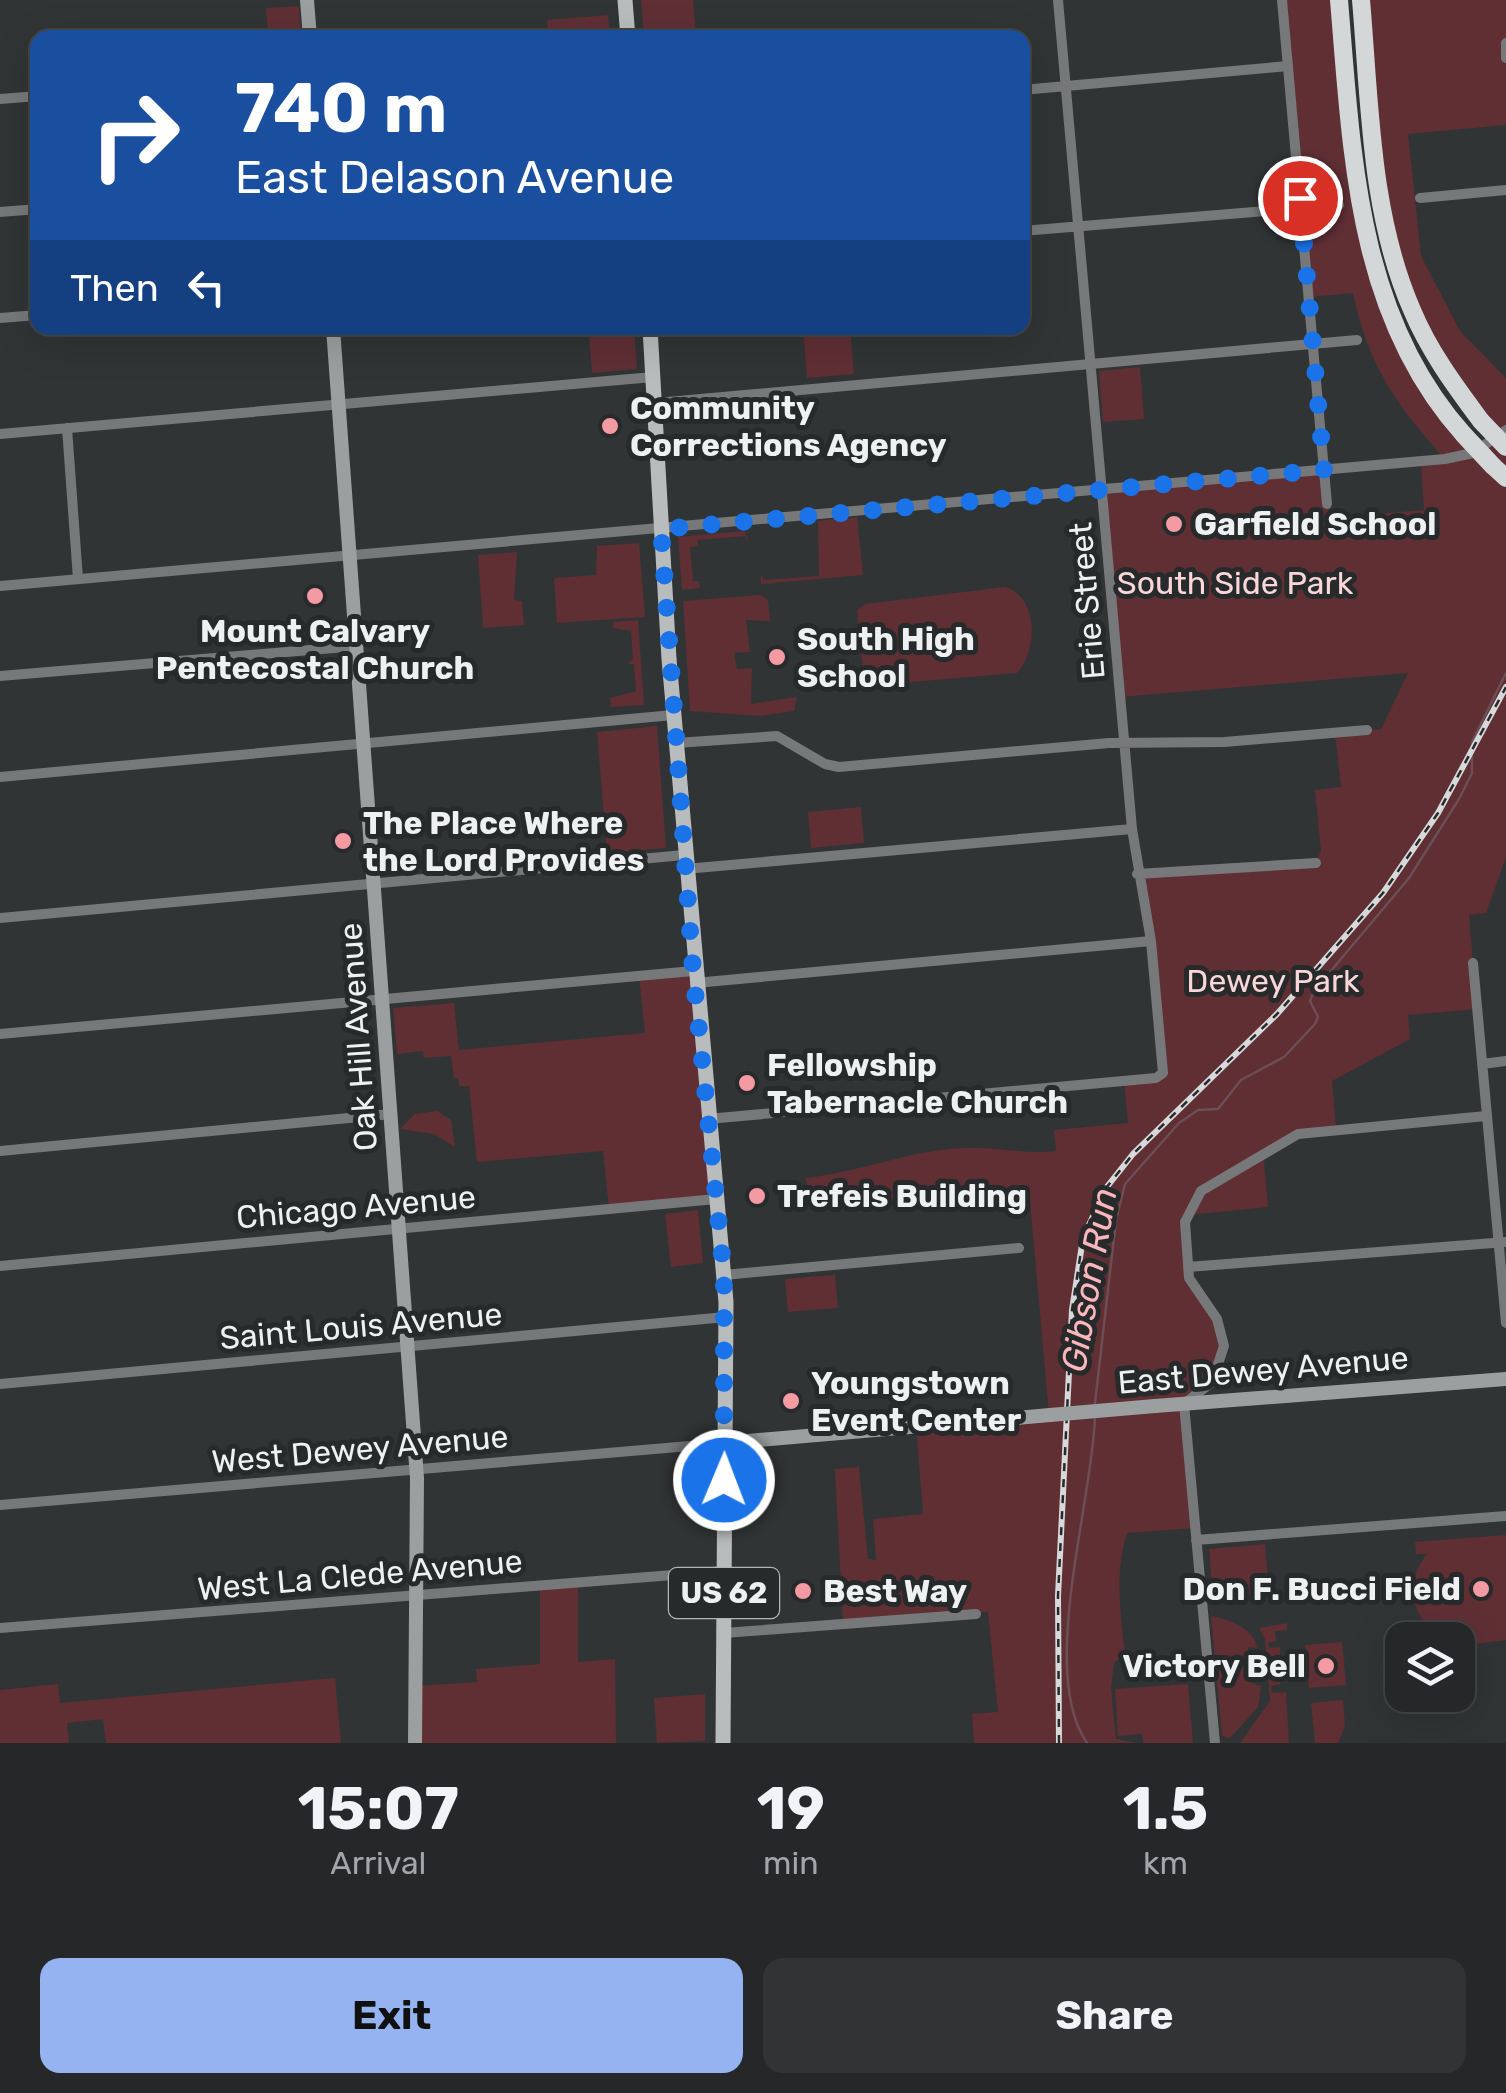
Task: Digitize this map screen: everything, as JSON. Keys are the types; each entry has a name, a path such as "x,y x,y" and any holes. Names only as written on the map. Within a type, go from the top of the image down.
{"highway":[{"path":"1339,0 1356,175 1377,280 1394,326 1425,386 1464,436 1500,472"},
{"path":"1361,0 1376,165 1394,259 1435,357 1481,422 1506,447"}],"main road":[{"path":"625,0 627,30"},
{"name":"US 62","path":"651,335 673,715 724,1275 723,1743"}],"street":[{"path":"307,0 309,30"},
{"name":"Erie Street","path":"708,1119 1161,1076 1151,941 1132,829 1058,0"},
{"path":"1282,0 1327,504"},
{"path":"1506,43 1506,58"},
{"path":"1030,89 1288,66"},
{"path":"0,99 30,97"},
{"path":"1420,198 1506,190"},
{"path":"1030,231 1338,205"},
{"path":"0,212 30,209"},
{"path":"0,318 30,316"},
{"name":"Oak Hill Avenue","path":"334,335 417,1469 415,1743"},
{"path":"656,403 1357,340"},
{"path":"0,434 654,377"},
{"path":"67,428 78,579"},
{"path":"0,586 1424,461 1472,453 1506,430"},
{"path":"0,676 357,646"},
{"path":"0,777 673,715"},
{"path":"676,742 769,734 838,767 1124,742 1224,742 1366,730"},
{"path":"0,918 374,883 1132,829"},
{"path":"1137,874 1316,862"},
{"path":"0,1034 383,999 1151,941"},
{"path":"1474,964 1486,1116 1502,1242 1506,1323"},
{"path":"1482,1064 1506,1062"},
{"path":"0,1151 391,1114"},
{"path":"1215,1743 1184,1404 1212,1382 1224,1346 1218,1319 1194,1288 1188,1267 1184,1231 1193,1200 1209,1184 1262,1151 1309,1131 1486,1116"},
{"name":"Chicago Avenue","path":"0,1266 716,1199"},
{"path":"1188,1267 1502,1242"},
{"path":"724,1275 1019,1248"},
{"name":"Saint Louis Avenue","path":"0,1384 726,1317"},
{"name":"East Dewey Avenue","path":"725,1443 1506,1379"},
{"name":"West Dewey Avenue","path":"0,1505 725,1443"},
{"path":"1196,1540 1506,1516"},
{"name":"West La Clede Avenue","path":"0,1628 724,1571"},
{"path":"724,1633 976,1614"}],"green space":[{"path":"641,0 693,0 696,30 643,30"},
{"path":"1282,0 1339,0 1349,111 1385,306 1477,450 1496,438 1446,373 1393,259 1361,0 1506,0 1506,125 1408,134 1421,256 1460,331 1506,378 1506,857 1486,913 1469,915 1477,1009 1408,1015 1410,1039 1332,1081 1336,1128 1317,1130 1263,1151 1268,1207 1187,1215 1188,1267 1217,1319 1220,1366 1184,1404 1195,1528 1127,1533 1123,1548 1120,1595 1125,1657 1114,1662 1111,1688 1116,1739 1138,1743 974,1743 972,1714 998,1712 988,1612 843,1624 835,1469 859,1467 868,1559 876,1560 873,1519 923,1514 916,1425 1049,1414 1029,1190 810,1209 806,1178 942,1150 1056,1151 1054,1130 1128,1123 1124,1081 1161,1076 1151,941 1137,874 1316,862 1321,851 1315,790 1341,787 1335,733 1381,729 1408,673 1120,697 1102,490 1325,470 1329,518 1424,510 1421,462 1445,459 1386,383 1367,342 1353,293 1309,297"},
{"path":"299,6 301,30 268,30 266,8"},
{"path":"608,15 609,30 548,30 547,20"},
{"path":"589,335 634,335 637,369 592,373"},
{"path":"804,335 851,335 854,374 807,378"},
{"path":"1140,367 1144,419 1103,422 1099,371"},
{"path":"857,517 863,575 761,584 761,574 764,580 819,576 818,521"},
{"path":"745,531 748,542 745,536 698,540 698,546 690,547 693,581 699,581 700,588 682,590 678,537"},
{"path":"639,543 645,617 557,623 554,578 596,575 597,546"},
{"path":"517,552 514,600 522,601 524,625 483,628 478,555"},
{"path":"1005,587 1024,602 1032,626 1029,652 1017,673 887,684 864,679 857,610 865,604"},
{"path":"760,595 768,600 770,621 746,620 750,652 734,653 737,669 752,668 751,704 797,697 794,711 761,716 690,711 683,601"},
{"path":"638,620 644,705 611,707 610,698 636,691 634,664 628,664 633,658 631,631 613,628 613,622"},
{"path":"657,726 666,848 607,853 597,732"},
{"path":"861,807 864,843 811,848 808,812"},
{"path":"693,971 716,1199 609,1209 603,1151 477,1162 469,1086 459,1086 458,1078 454,1078 451,1056 424,1058 423,1051 397,1054 393,1008 454,1003 459,1050 645,1033 639,976"},
{"path":"437,1111 451,1120 455,1147 434,1134 400,1129 415,1114"},
{"path":"698,1210 703,1263 671,1267 665,1214"},
{"path":"835,1275 838,1308 788,1312 785,1279"},
{"path":"1506,1535 1506,1640 1475,1644 1475,1622 1425,1622 1417,1609 1414,1582 1427,1554 1416,1554 1415,1542"},
{"path":"1265,1544 1269,1593 1213,1598 1209,1549"},
{"path":"578,1583 578,1662 615,1659 616,1743 415,1743 416,1686 477,1682 476,1669 540,1664 540,1586"},
{"path":"1211,1616 1246,1630 1257,1648 1248,1647 1251,1683 1261,1686 1258,1707 1230,1738 1222,1736"},
{"path":"1287,1623 1287,1630 1275,1631 1276,1641 1268,1643 1269,1648 1280,1647 1280,1684 1271,1686 1272,1693 1286,1692 1289,1743 1240,1743 1270,1701 1265,1639 1259,1628"},
{"path":"1342,1642 1346,1685 1309,1688 1305,1645"},
{"path":"335,1678 341,1743 106,1743 103,1719 67,1723 69,1743 0,1743 0,1690 58,1684 60,1703"},
{"path":"1188,1684 1193,1743 1143,1743 1142,1734 1118,1736 1115,1689"},
{"path":"705,1694 705,1741 657,1743 654,1698"},
{"path":"1343,1700 1345,1726 1338,1743 1315,1743 1311,1703"}],"waterway":[{"name":"Gibson Run","path":"1095,1403 1116,1220 1125,1184 1179,1123 1198,1110 1218,1109 1241,1080 1284,1057 1315,1024 1318,1017 1310,1001 1314,991 1409,878 1459,799 1472,773 1472,742 1506,673"},
{"name":"Gibson Run","path":"1087,1743 1073,1712 1067,1674 1067,1631 1095,1416"}],"railway":[{"path":"1059,1743 1058,1596 1072,1310 1083,1238 1106,1188 1133,1154 1277,1014 1383,893 1438,813 1506,687"}],"place":[{"name":"Community Corrections Agency","path":"610,426"},
{"name":"Garfield School","path":"1174,524"},
{"name":"Mount Calvary Pentecostal Church","path":"315,596"},
{"name":"South High School","path":"777,657"},
{"name":"The Place Where the Lord Provides","path":"343,841"},
{"name":"Fellowship Tabernacle Church","path":"747,1083"},
{"name":"Trefeis Building","path":"757,1196"},
{"name":"Youngstown Event Center","path":"791,1401"},
{"name":"Don F. Bucci Field","path":"1481,1589"},
{"name":"Best Way","path":"803,1591"},
{"name":"Victory Bell","path":"1326,1666"}],"route":[{"path":"724,1480 726,1302 693,971 661,529 1324,470 1300,198"}],"park label":[{"name":"South Side Park","path":"1235,583"},
{"name":"Dewey Park","path":"1273,981"}]}
